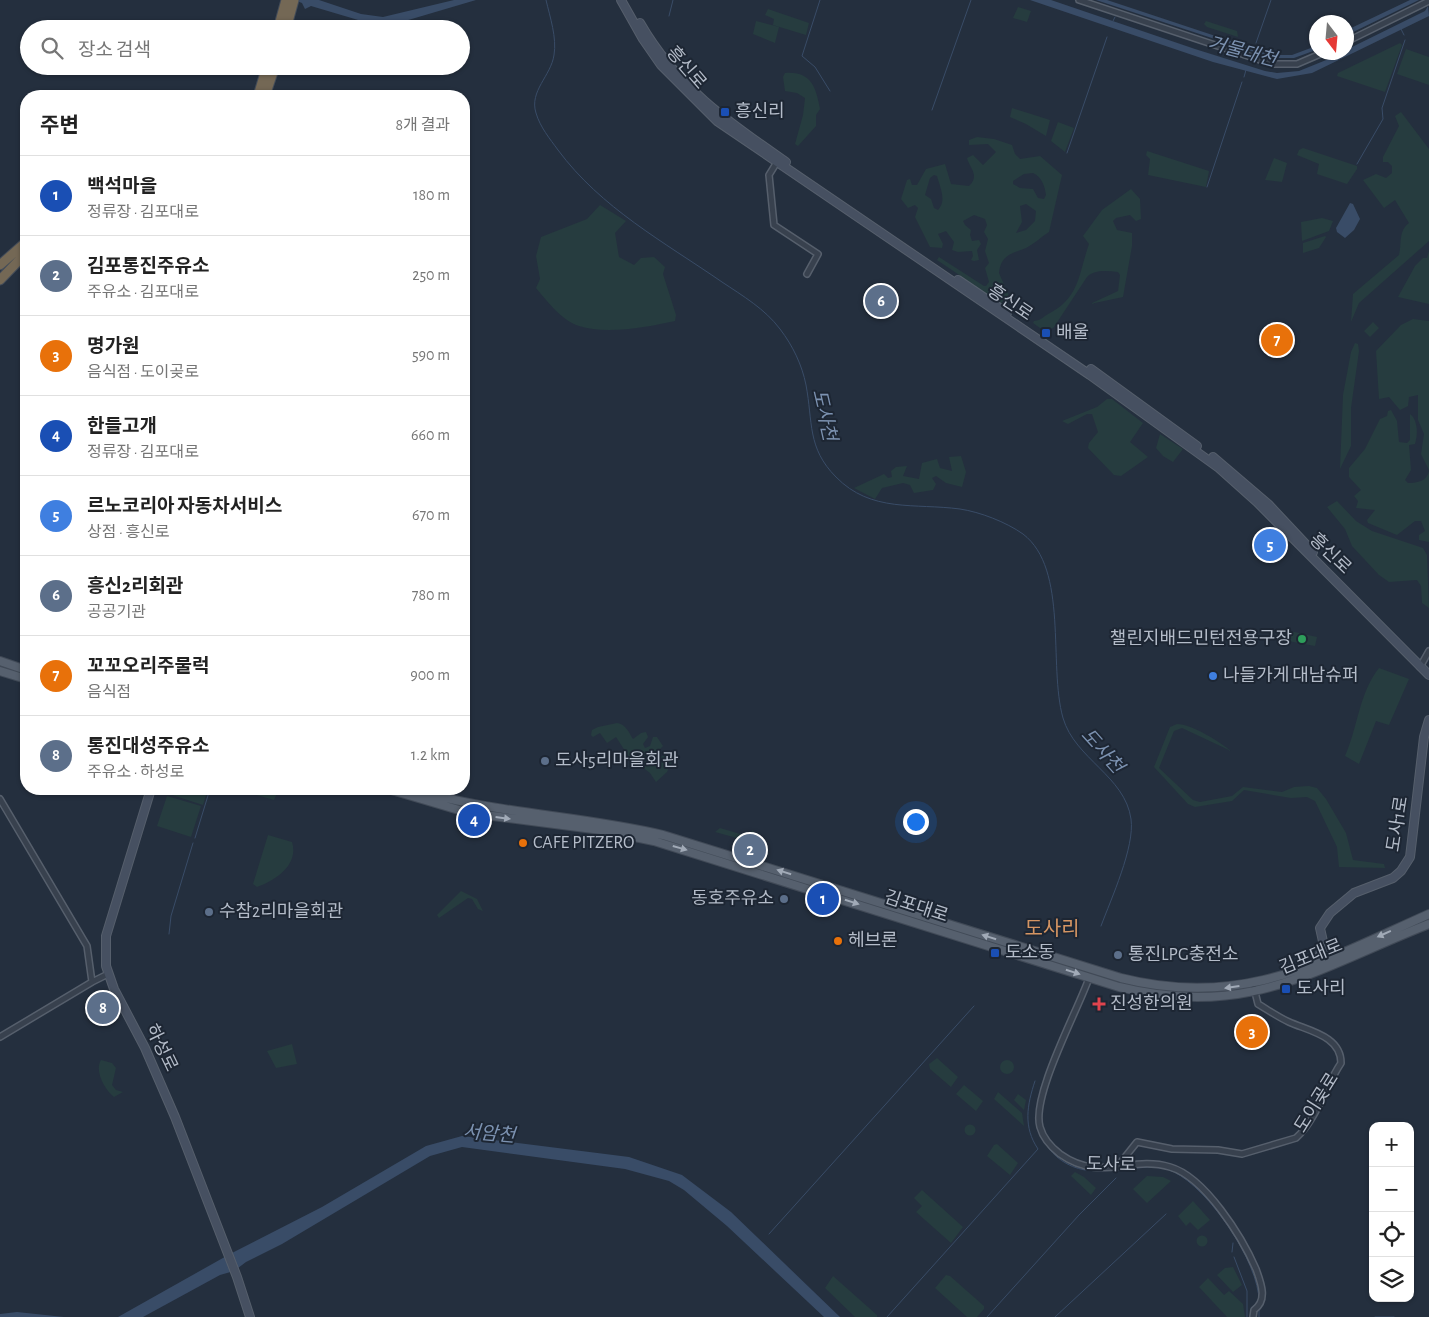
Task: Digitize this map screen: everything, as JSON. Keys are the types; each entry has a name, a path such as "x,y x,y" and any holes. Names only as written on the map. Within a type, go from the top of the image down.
{"highway":[{"path":"286,0 287,20"},
{"path":"283,20 294,0"},
{"path":"260,90 264,75"},
{"path":"268,90 272,75"},
{"path":"0,265 20,247"},
{"path":"0,280 20,259"}],"main road":[{"name":"흥신로","path":"621,0 643,39 661,65 693,99 726,128 1090,375 1219,468 1421,664 1429,668"},
{"name":"흥신로","path":"627,0 658,51 683,81 716,113 893,236 1120,389 1222,464 1268,504 1421,664 1429,675"},
{"path":"0,661 20,668"},
{"path":"0,671 20,677"},
{"name":"도사1로","path":"1324,946 1320,928 1330,913 1354,893 1392,878 1408,860 1415,826 1425,731 1429,720"},
{"name":"하성로","path":"148,795 104,934 102,957 106,975 166,1101 226,1251"},
{"name":"하성로","path":"148,795 108,930 104,952 106,966 114,988 145,1048 168,1100 226,1251"},
{"name":"김포대로","path":"409,795 469,812 601,830 654,841 1090,978 1139,992 1178,997 1215,998 1255,992 1290,982 1429,925"},
{"name":"김포대로","path":"436,795 480,806 599,822 683,840 1132,981 1198,990 1253,984 1283,976 1429,913"},
{"path":"1314,964 1324,946 1340,953"},
{"path":"226,1251 248,1317"}],"street":[{"path":"1079,0 1272,64 1297,64 1309,59"},
{"path":"1354,38 1429,1"},
{"path":"777,162 769,175 774,225 818,254 807,274"},
{"path":"1421,664 1429,651"},
{"path":"0,800 87,946 92,982"},
{"path":"0,1037 106,975"},
{"name":"도사로","path":"1090,978 1058,1053 1040,1106 1039,1120 1046,1140 1067,1159 1083,1167 1170,1167 1185,1175 1212,1200 1244,1246 1260,1280 1262,1302 1254,1310 1253,1317"},
{"name":"도이곶로","path":"1117,1167 1137,1142 1172,1149 1218,1150 1242,1154 1298,1136 1317,1110 1324,1092 1341,1064 1340,1054 1335,1044 1325,1037 1286,1020 1258,1004 1253,984"}],"green space":[{"path":"1018,7 1031,11 1027,22 1013,18"},
{"path":"768,9 809,23 806,35 773,25 774,19 765,15"},
{"path":"756,21 779,27 775,43 753,34"},
{"path":"1206,21 1237,31 1238,37 1207,27 1204,24"},
{"path":"1400,43 1402,45 1385,92 1337,76 1338,73"},
{"path":"1406,49 1429,57 1429,85 1397,74"},
{"path":"785,73 801,75 811,82 820,109 816,115 816,126 798,146 795,144 803,115 805,98 797,93 785,91 783,77"},
{"path":"1012,108 1050,120 1046,136 1010,117"},
{"path":"1401,112 1429,149 1429,241 1359,303 1351,322 1353,294 1399,255 1403,230 1409,223 1395,200 1384,208 1363,180 1376,174 1386,178 1392,173 1392,166 1388,162 1383,162 1383,157 1399,126 1395,116"},
{"path":"1058,122 1074,128 1065,152 1051,141"},
{"path":"977,137 994,139 1012,145 1015,154 1020,159 1040,156 1062,175 1049,232 1029,246 1008,256 1002,262 999,273 1009,296 1001,303 937,260 939,257 986,286 989,282 985,268 989,263 985,251 988,239 984,232 987,225 985,219 974,215 963,221 971,230 972,241 979,240 981,244 977,250 979,260 974,261 971,260 973,256 972,251 958,252 952,250 954,242 946,231 938,234 943,244 942,248 930,247 915,217 918,208 915,205 908,208 901,199 907,180 910,179 912,185 917,185 926,169 945,164 951,184 969,186 974,179 974,175 967,158 973,155 983,165 996,152 988,144 969,145 969,140","holes":["1033,173 1039,177 1044,186 1046,195 1044,199 1038,198 1033,189 1020,188 1013,184 1013,181 1024,174","934,175 937,176 941,189 942,202 938,210 934,208 931,199 925,195 930,178","1026,204 1036,211 1035,221 1026,230 1016,233 1022,222 1020,206"]},
{"path":"1303,148 1357,166 1357,169 1347,184 1317,174 1319,164 1297,155 1299,150"},
{"path":"1147,151 1209,171 1206,187 1148,175 1150,159 1146,155"},
{"path":"1274,158 1287,163 1282,182 1265,180"},
{"path":"1131,189 1140,199 1141,219 1136,221 1130,215 1116,218 1113,221 1117,230 1132,233 1132,246 1123,297 1090,304 1118,291 1120,275 1118,272 1101,271 1090,274 1054,327 1047,333 1033,323 1060,307 1073,292 1089,244 1083,236 1102,210"},
{"path":"600,205 626,221 615,233 619,257 634,265 641,258 654,257 665,267 663,274 676,315 675,321 627,329 590,329 566,320 536,288 540,279 536,256 541,237 587,219"},
{"path":"1322,218 1333,221 1329,231 1302,241 1301,222"},
{"path":"1325,236 1319,248 1303,253 1303,243"},
{"path":"1429,251 1429,304 1398,297 1415,266 1423,258 1427,258"},
{"path":"1413,319 1429,321 1429,470 1421,454 1424,434 1418,420 1418,395 1409,397 1408,406 1400,410 1389,397 1379,399 1376,351 1401,325"},
{"path":"1373,322 1379,328 1370,337 1364,331"},
{"path":"1355,343 1358,344 1359,351 1351,408 1351,446 1340,469 1343,395 1351,352"},
{"path":"1107,399 1112,399 1143,423 1130,442 1148,457 1121,476 1114,475 1088,448 1089,443 1098,432 1092,414 1087,414 1068,424 1062,421 1097,407"},
{"path":"1391,410 1397,421 1399,442 1407,443 1410,440 1410,414 1416,423 1417,436 1415,444 1409,445 1411,470 1405,480 1408,483 1422,481 1429,471 1429,542 1419,540 1419,535 1425,531 1421,521 1415,521 1397,535 1368,523 1367,520 1375,510 1356,508 1358,501 1354,496 1361,490 1349,477 1349,468 1365,449 1380,419 1387,416 1388,411"},
{"path":"1160,434 1183,449 1173,462 1163,456 1156,448"},
{"path":"961,456 966,472 962,487 946,483 936,476 932,478 936,484 933,490 914,493 910,485 903,483 882,488 875,499 854,488 884,474 888,478 892,477 891,471 896,467 907,466 903,476 919,479 922,463 937,459 940,468 952,471 949,457"},
{"path":"1337,501 1356,521 1372,531 1423,548 1427,555 1429,608 1422,603 1421,586 1417,580 1389,582 1379,575 1352,546 1345,529 1327,507"},
{"name":"챌린지배드민턴전용구장","path":"1290,631 1317,637 1315,646 1288,641"},
{"path":"1379,668 1409,679 1389,725 1376,721 1359,764 1345,756 1367,688"},
{"path":"617,723 625,727 633,739 646,732 648,737 643,744 645,748 650,746 653,737 657,737 663,746 656,753 658,757 668,755 674,757 667,772 656,782 650,773 629,757 616,737 607,743 600,733 593,737 591,735 592,730 598,727"},
{"path":"1177,724 1198,730 1231,751 1182,728 1174,731 1159,768 1193,800 1200,802 1232,796 1243,787 1282,792 1294,787 1309,786 1317,788 1326,799 1346,833 1353,860 1384,864 1385,868 1339,867 1337,847 1315,801 1307,797 1291,798 1244,790 1232,801 1195,807 1188,804 1154,767 1170,727"},
{"path":"172,795 206,795 203,805"},
{"path":"257,795 276,795 274,800"},
{"path":"167,796 201,806 191,837 157,826"},
{"path":"720,828 747,836 753,830 755,843 715,832"},
{"path":"268,835 292,842 292,858 284,871 278,876 257,887 253,884"},
{"path":"461,891 477,899 483,911 478,909 472,899 468,898 439,918 437,915"},
{"path":"292,1044 297,1064 276,1068 267,1051"},
{"path":"937,1058 958,1077 951,1087 930,1069 929,1064"},
{"path":"101,1060 112,1063 116,1068 112,1085 116,1090 123,1092 114,1097 101,1080 99,1064"},
{"path":"1007,1060 1012,1062 1014,1067 1012,1072 1007,1074 1002,1072 1000,1067 1002,1062"},
{"path":"964,1085 983,1101 976,1111 956,1094"},
{"path":"998,1092 1022,1113 1024,1126 994,1099"},
{"path":"1018,1094 1026,1100 1024,1110 1014,1100"},
{"path":"970,1124 976,1130 970,1136 964,1130"},
{"path":"997,1144 1018,1163 1010,1175 987,1156 994,1145"},
{"path":"1075,1172 1096,1188 1091,1195 1071,1176"},
{"path":"1147,1176 1163,1177 1171,1181 1147,1203 1133,1189"},
{"path":"922,1190 963,1227 951,1243 916,1212 922,1206 914,1198"},
{"path":"1193,1201 1210,1220 1198,1230 1190,1222 1186,1226 1178,1216"},
{"path":"1202,1235 1208,1241 1202,1247 1196,1241"},
{"path":"1233,1267 1242,1285 1233,1292 1217,1275 1225,1268"},
{"path":"946,1275 950,1276 984,1306 984,1309 977,1317 967,1317 935,1288"},
{"path":"833,1276 877,1317 855,1317 825,1288"},
{"path":"1208,1278 1224,1295 1229,1291 1243,1304 1245,1317 1227,1317 1199,1287"}],"water":[{"path":"294,0 319,0 361,14 383,17 454,0 476,0 408,20 358,20 311,6 305,9 302,3"},
{"path":"1030,0 1051,0 1265,71 1277,73 1299,71 1326,60 1339,60 1312,73 1277,79 1213,62"},
{"path":"1096,0 1107,0 1273,55 1292,55 1309,49 1309,53 1294,58 1273,58"},
{"path":"1410,0 1419,0 1354,32 1354,27"},
{"path":"1428,6 1429,16 1354,53 1354,46 1425,11"},
{"path":"1350,203 1353,204 1360,219 1354,230 1345,238 1337,232 1336,228"},
{"path":"462,1136 629,1157 682,1175 731,1212 840,1317 824,1317 727,1226 684,1190 669,1181 625,1169 462,1147 430,1156 282,1244 246,1262 234,1271 220,1275 143,1317 118,1317 230,1254 322,1207 426,1146"},
{"path":"17,1312 64,1317 0,1317 0,1314"}],"waterway":[{"name":"도사천","path":"546,0 553,28 555,48 552,63 535,98 536,113 543,128 575,171 613,207 746,298 761,309 780,329 796,356 804,378 813,434 820,456 836,477 864,496 879,501 910,506 968,510 984,515 1009,525 1023,534 1037,550 1047,570 1052,594 1059,696 1063,718 1069,732 1078,745 1120,791 1127,804 1131,819 1131,831 1126,858 1101,926"},
{"path":"669,16 673,0"},
{"path":"820,0 802,56 815,67 830,91"},
{"path":"932,110 971,0"},
{"name":"거물대천","path":"1256,43 1271,0"},
{"path":"1113,21 1115,17"},
{"path":"1401,29 1404,35"},
{"path":"1067,153 1107,37"},
{"path":"1357,164 1383,119 1382,108 1405,40"},
{"name":"거물대천","path":"1244,77 1246,70"},
{"path":"1207,187 1242,82"},
{"path":"195,838 208,795"},
{"path":"169,934 171,916 193,843"},
{"path":"769,1234 974,1006"},
{"path":"1056,1049 1060,1038"},
{"path":"887,1317 1038,1149 1033,1141 1028,1124 1028,1107 1035,1081"},
{"path":"1040,1097 1037,1121 1040,1133 1052,1153 1062,1161 1085,1170 1108,1170"},
{"path":"1120,1170 1148,1167 1162,1168 1174,1172 1188,1181 1202,1194 1230,1228 1241,1248 1251,1267 1257,1285 1259,1301"},
{"path":"987,1317 1079,1215 1116,1178"},
{"path":"1055,1317 1166,1214"},
{"path":"1232,1252 1233,1243"},
{"path":"1234,1257 1247,1291 1247,1317"},
{"path":"1259,1309 1259,1317"},
{"path":"1375,1317 1394,1317"}],"place":[{"name":"흥신리","path":"725,112"},
{"name":"흥신2리회관","path":"881,301"},
{"name":"배울","path":"1046,333"},
{"name":"꼬꼬오리주물럭","path":"1277,340"},
{"name":"르노코리아 자동차서비스","path":"1270,545"},
{"name":"챌린지배드민턴전용구장","path":"1302,639"},
{"name":"나들가게 대남슈퍼","path":"1213,676"},
{"name":"도사5리마을회관","path":"545,761"},
{"name":"한들고개","path":"474,820"},
{"name":"CAFE PITZERO","path":"523,843"},
{"name":"김포통진주유소","path":"750,850"},
{"name":"동호주유소","path":"784,899"},
{"name":"백석마을","path":"823,899"},
{"name":"수참2리마을회관","path":"209,912"},
{"name":"헤브론","path":"838,941"},
{"name":"도소동","path":"995,953"},
{"name":"통진LPG충전소","path":"1118,955"},
{"name":"도사리","path":"1286,989"},
{"name":"진성한의원","path":"1099,1004"},
{"name":"통진대성주유소","path":"103,1008"},
{"name":"명가원","path":"1252,1032"}],"district":[{"name":"도사리","path":"1052,929"}],"water label":[{"name":"서암천","path":"489,1134"}]}
